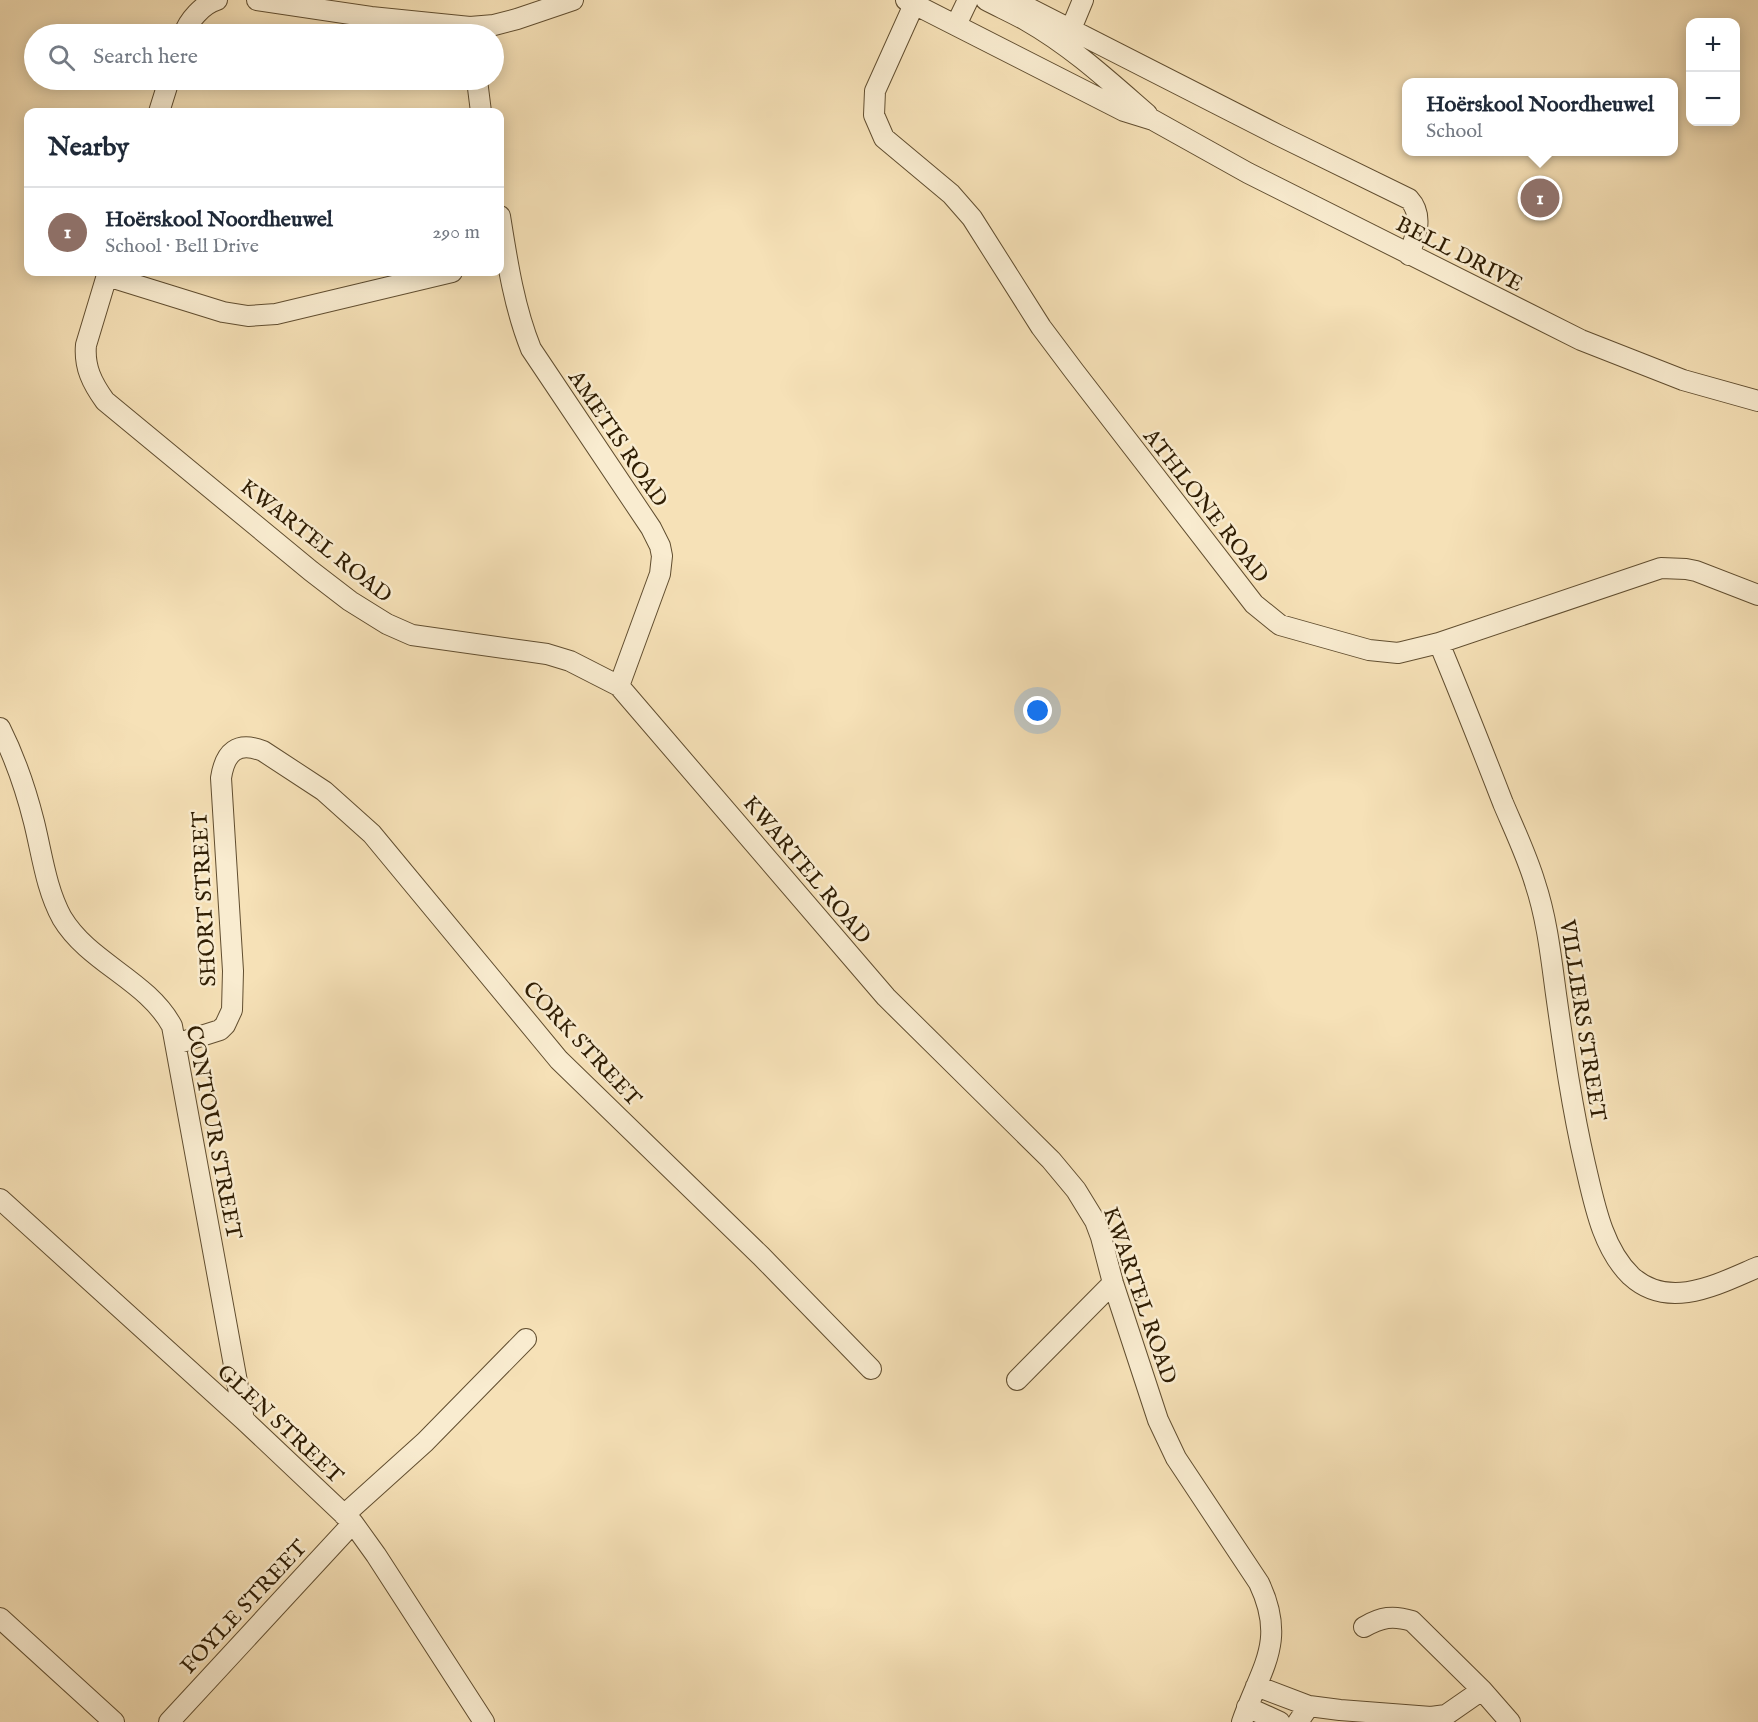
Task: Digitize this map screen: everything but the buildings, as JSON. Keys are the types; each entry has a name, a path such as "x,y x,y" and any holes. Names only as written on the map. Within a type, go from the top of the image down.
{"street":[{"path":"190,24 194,17 211,2 217,0"},
{"path":"257,0 420,24"},
{"path":"498,24 573,0"},
{"path":"956,25 968,0"},
{"name":"BELL DRIVE","path":"986,0 1028,21 1052,38 1104,77 1153,120"},
{"path":"1013,0 1409,199 1418,215 1409,255"},
{"path":"1071,29 1083,0"},
{"name":"BELL DRIVE","path":"912,1 1124,111 1153,120 1248,173 1581,340 1683,380 1758,401"},
{"name":"ATHLONE ROAD","path":"912,1 874,91 874,115 884,138 951,194 972,218 1041,327 1074,371 1254,604 1280,625 1370,650 1398,653 1439,643 1661,568 1696,571 1758,596"},
{"path":"160,108 166,90"},
{"path":"478,90 480,108"},
{"name":"AMETIS ROAD","path":"504,262 531,349 638,508 660,546 662,556 660,574 619,686"},
{"name":"KWARTEL ROAD","path":"106,276 86,345 85,357 91,379 105,401 311,571 369,614 400,631 412,634 547,654 570,661 619,686 886,997 1051,1160 1076,1190 1095,1221 1101,1237 1113,1283 1167,1441 1259,1583 1267,1600 1273,1634 1270,1651 1245,1714"},
{"path":"113,276 223,312 259,316 276,314 435,276"},
{"name":"VILLIERS STREET","path":"1439,643 1535,883 1549,942 1580,1141 1597,1214 1609,1242 1632,1277 1651,1289 1669,1294 1690,1293 1714,1286 1758,1267"},
{"name":"CONTOUR STREET","path":"0,728 25,791 47,877 62,918 89,949 161,1009 172,1026 244,1420"},
{"name":"SHORT STREET","path":"176,1044 220,1030 225,1026 232,1010 233,971 220,778 225,759 233,751 242,747 253,747 263,751"},
{"name":"CORK STREET","path":"263,751 324,791 372,834 559,1060 760,1256 871,1370"},
{"name":"GLEN STREET","path":"0,1199 244,1420 348,1519 376,1555 484,1722"},
{"path":"1017,1380 1113,1283"},
{"name":"GLEN STREET","path":"348,1519 359,1502 425,1442 526,1340"},
{"name":"FOYLE STREET","path":"170,1722 348,1519"},
{"path":"1364,1627 1378,1619 1388,1617 1401,1617 1412,1621 1482,1690 1510,1722"},
{"path":"0,1618 114,1722"},
{"path":"1256,1686 1304,1714 1340,1710 1434,1720 1446,1715 1482,1690"},
{"path":"1245,1714 1281,1722"}],"place":[{"name":"Hoërskool Noordheuwel","path":"1540,198"}]}
